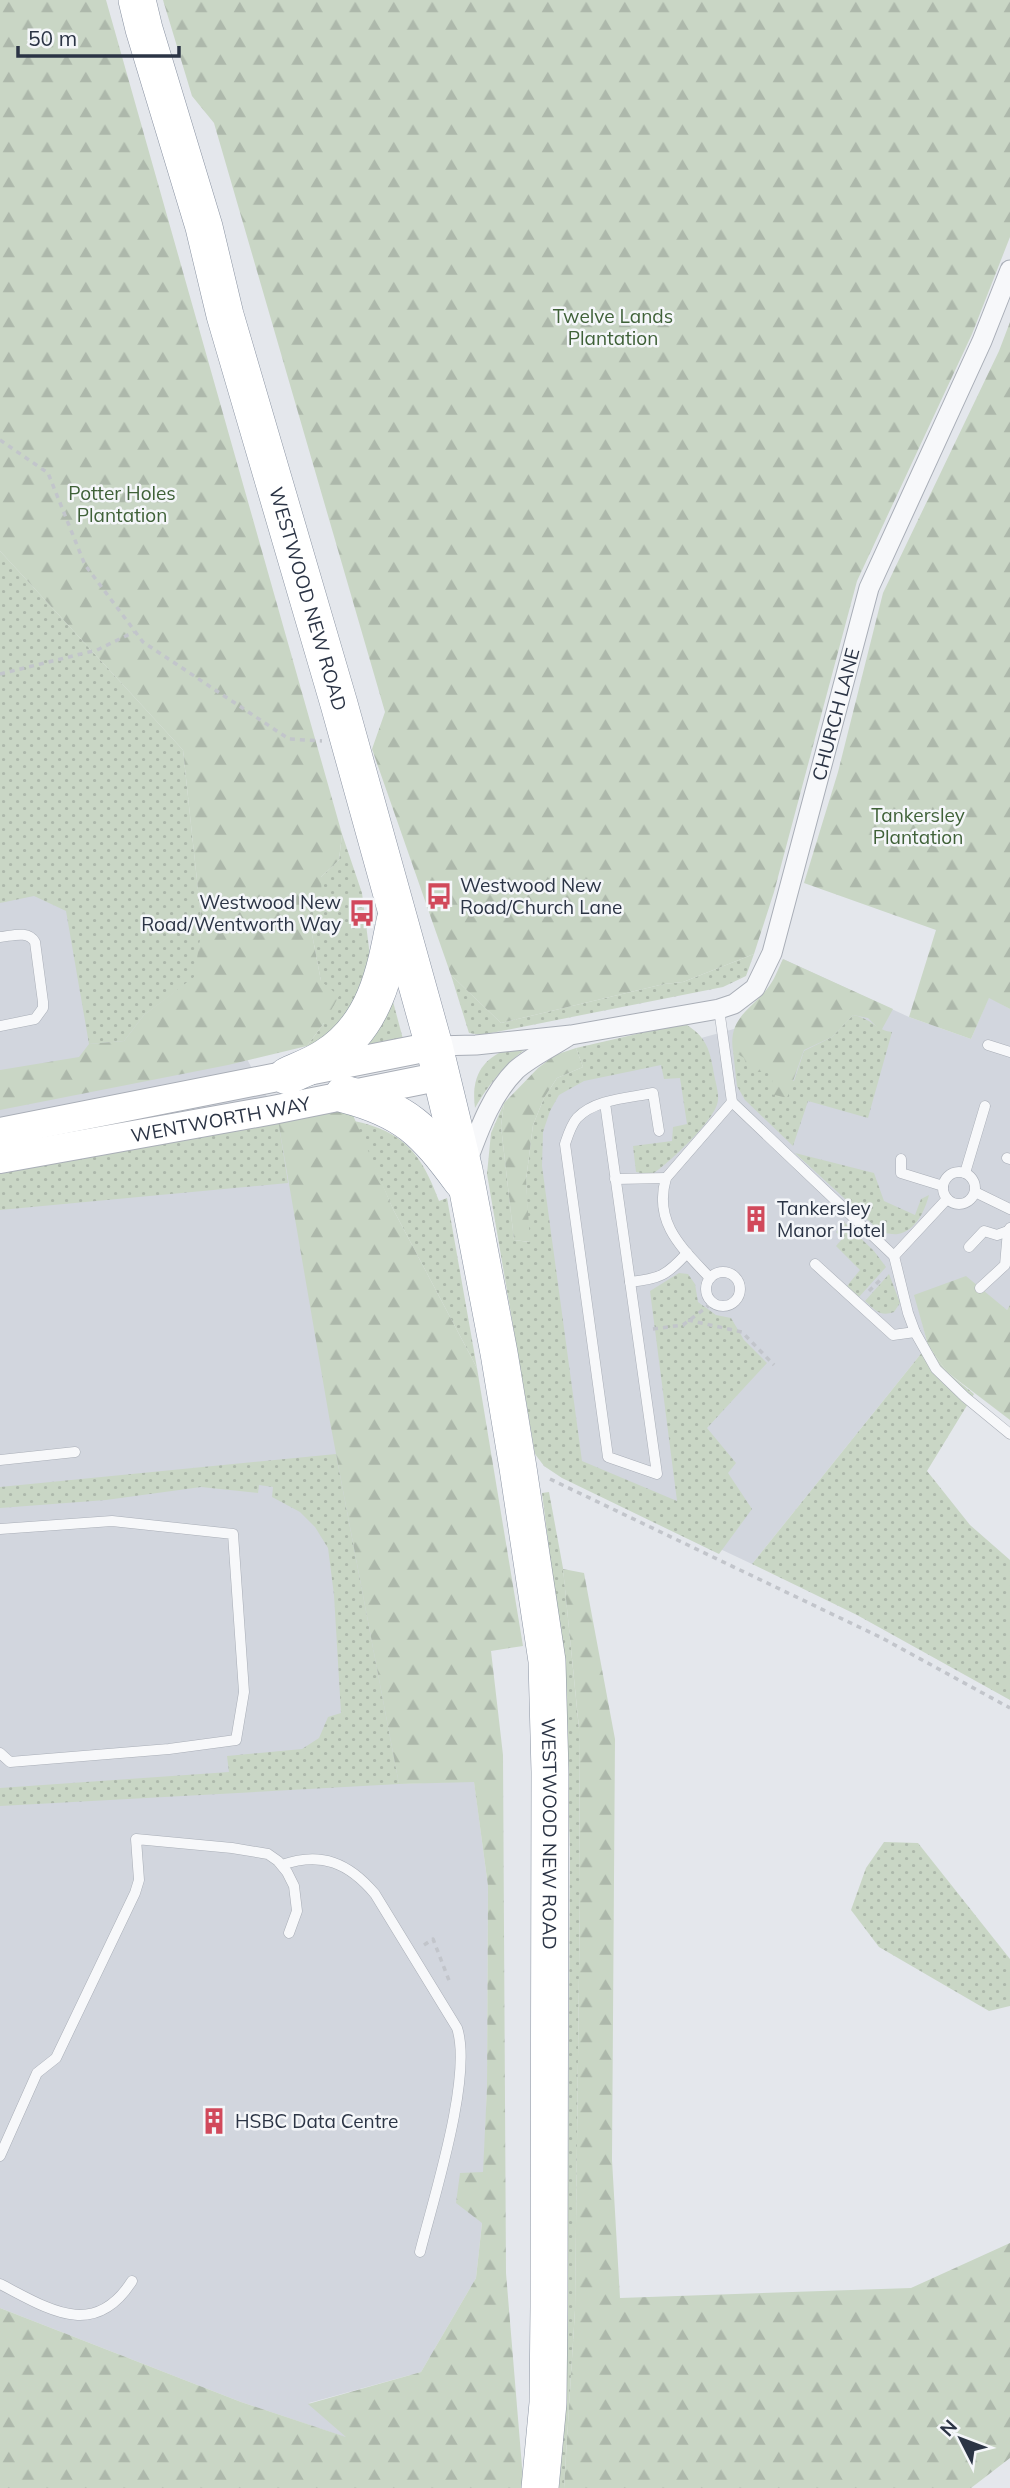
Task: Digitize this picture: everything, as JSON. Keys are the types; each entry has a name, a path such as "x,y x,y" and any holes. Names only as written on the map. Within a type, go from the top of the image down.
{"highway":[{"name":"WESTWOOD NEW ROAD","path":"137,10 204,227 225,315 339,704 438,1061 465,1179 518,1468 547,1661 551,1772 548,2403 540,2488"},
{"path":"287,1076 325,1058 358,1030 380,988 397,914"},
{"path":"344,1094 370,1101 410,1121 465,1179"}],"street":[{"name":"CHURCH LANE","path":"438,1061 476,1045 571,1034 719,1009 734,1004 755,988 772,953 869,588 982,341 1010,270"},
{"name":"CHURCH LANE","path":"465,1179 482,1124 504,1084 531,1058 571,1034"},
{"name":"WENTWORTH WAY","path":"0,1132 287,1076 438,1061"},
{"name":"WENTWORTH WAY","path":"0,1159 259,1113 344,1094 438,1061"}],"lane":[{"path":"0,937 26,934 32,937 35,942 43,1008 35,1019 29,1022 0,1026"},
{"path":"719,1009 732,1102 895,1260 908,1314 936,1368 965,1397 1010,1434"},
{"path":"988,1045 1010,1052"},
{"path":"605,1103 657,1474 608,1457 565,1144 575,1119 586,1111 605,1103 653,1093 659,1131"},
{"path":"710,1278 666,1225 662,1193 666,1178 732,1102"},
{"path":"965,1173 985,1106"},
{"path":"901,1159 901,1173 943,1186"},
{"path":"965,1173 974,1181 975,1192 968,1202 951,1203 943,1186 948,1176 965,1173"},
{"path":"615,1179 666,1178"},
{"path":"975,1192 1010,1209"},
{"path":"895,1260 947,1199"},
{"path":"969,1247 984,1231 997,1235 1009,1230 1005,1265 980,1288"},
{"path":"630,1282 657,1279 672,1270 687,1253"},
{"path":"814,1264 893,1335 915,1332"},
{"path":"726,1272 736,1278 740,1288 737,1299 728,1306 712,1303 706,1288 710,1278 726,1272"},
{"path":"0,1460 75,1452"},
{"path":"0,1529 112,1521 233,1534 244,1692 236,1741 9,1762 0,1753"},
{"path":"0,2156 37,2073 56,2058 135,1893 139,1880 136,1839 254,1850 268,1854 282,1865 294,1886 297,1911 289,1933"},
{"path":"282,1865 311,1857 323,1859 355,1874 375,1894 457,2028 462,2048 461,2070 452,2125 421,2252"},
{"path":"0,2284 56,2312 72,2315 94,2314 110,2305 132,2281"}],"path":[{"path":"0,440 48,473 85,565 144,642 289,738 348,743"},
{"path":"0,674 97,650 134,632"},
{"path":"858,1303 895,1260"},
{"path":"637,1332 683,1325 712,1303"},
{"path":"688,1320 743,1332 774,1366"},
{"path":"518,1468 561,1482 882,1638 1010,1708"}],"shaded area":[{"path":"0,698 230,1027 302,1163 400,1784 474,1781 488,1886 487,2087 482,2223 476,2278 421,2372 309,2403 348,2438 241,2402 0,2308"},
{"path":"783,959 909,1017 971,1039 989,997 1010,1009 1010,1305 1007,1310 915,1295 928,1345 752,1564 544,1466 526,1180 557,1078 741,1027 772,990"}],"green space":[{"name":"Potter Holes Plantation","path":"0,0 106,0 342,834 339,860 321,877 322,902 308,913 321,981 339,996 307,1046 228,1065 0,1110 0,1070 79,1057 89,1044 124,1041 144,1015 194,977 202,927 183,750 0,551"},
{"name":"Twelve Lands Plantation","path":"163,0 1010,0 1010,237 972,334 857,581 774,892 754,954 683,982 664,984 501,1023 451,975 372,749 385,712 214,123 192,96"},
{"name":"Tankersley Plantation","path":"1010,322 1010,1009 989,998 971,1039 909,1017 936,930 804,883 838,772 883,593 999,351"},
{"path":"0,551 183,750 202,927 195,977 144,1015 124,1041 89,1044 66,911 34,896 0,903"},
{"path":"342,834 362,893 370,956 355,1005 323,1040 307,1046 324,1023 321,981 308,913 321,877 339,860"},
{"path":"754,954 746,976 723,987 481,1035 469,1033 451,975 501,1023 664,984 683,982"},
{"path":"783,959 893,1009 881,1031 868,1018 853,1015 832,1037 804,1050 787,1098 771,1094 773,1072 749,1072 744,1058 733,1051 732,1040 741,1016 769,986"},
{"path":"388,983 403,1039 349,1049"},
{"path":"853,1015 892,1032 868,1118 808,1101 793,1146 745,1100 737,1086 733,1051 794,1081 804,1051 832,1037"},
{"path":"687,1025 702,1038 708,1048 718,1100 701,1129 679,1152 651,1175 636,1172 633,1146 672,1141 673,1127 687,1124 680,1078 664,1079 661,1065 584,1081 559,1095 543,1132 542,1166 582,1461 677,1501 650,1291 679,1273 688,1274 695,1284 698,1302 716,1315 731,1318 744,1340 767,1363 707,1428 736,1463 728,1473 752,1509 719,1554 562,1478 544,1466 535,1454 487,1174 491,1133 504,1103 501,1126 514,1240 529,1242 526,1180 533,1125 544,1098 557,1078 583,1067 576,1048"},
{"path":"535,1042 501,1071 475,1108 476,1080 488,1061 508,1049"},
{"path":"576,1048 583,1067 557,1078 544,1098 533,1125 526,1180 530,1242 514,1240 501,1126 504,1103 538,1068 555,1055"},
{"path":"344,1094 393,1209 477,1368 523,1646 491,1651 503,1755 506,2273 523,2479 521,2488 0,2488 0,2308 241,2402 346,2437 308,2404 421,2372 476,2278 482,2223 456,2203 460,2173 483,2172 487,2087 488,1886 474,1782 399,1784 330,1422 278,1120"},
{"path":"278,1119 288,1183 0,1210 0,1174"},
{"path":"354,1121 386,1131 409,1148 426,1170 439,1201 447,1198 477,1368 393,1209"},
{"path":"795,1153 874,1173 884,1201 915,1215 921,1199 929,1195 925,1207 910,1229 898,1234 881,1232"},
{"path":"844,1222 874,1251 886,1267 859,1297 847,1286 860,1270 836,1246 842,1239 836,1232"},
{"path":"889,1274 900,1303 894,1312 885,1314 878,1312 865,1301"},
{"path":"966,1276 1007,1310 1010,1305 1010,1420 947,1372 928,1345 914,1295"},
{"path":"928,1345 947,1372 974,1394 927,1471 970,1525 1010,1560 1010,1700 857,1615 752,1564"},
{"path":"336,1454 399,1784 0,1806 0,1788 229,1772 227,1756 302,1749 319,1738 328,1717 341,1713 334,1595 328,1548 315,1527 300,1512 272,1497 273,1487 259,1485 258,1493 201,1487 106,1500 0,1508 0,1487"},
{"path":"549,1492 563,1568 579,1729 580,1889 575,2310 564,2488 559,2488 567,2364 570,1850 566,1726 557,1612 542,1493"},
{"path":"563,1569 584,1573 615,1739 612,2160 620,2298 911,2288 1010,2243 1010,2458 971,2488 564,2488 575,2310 580,1889 579,1728"},
{"path":"884,1842 918,1843 1010,1959 1010,2006 989,2011 879,1947 851,1910 866,1868"}],"place":[{"name":"Westwood New Road/Church Lane","path":"439,896"},
{"name":"Westwood New Road/Wentworth Way","path":"362,913"},
{"name":"Tankersley Manor Hotel","path":"756,1219"},
{"name":"HSBC Data Centre","path":"214,2121"}]}
